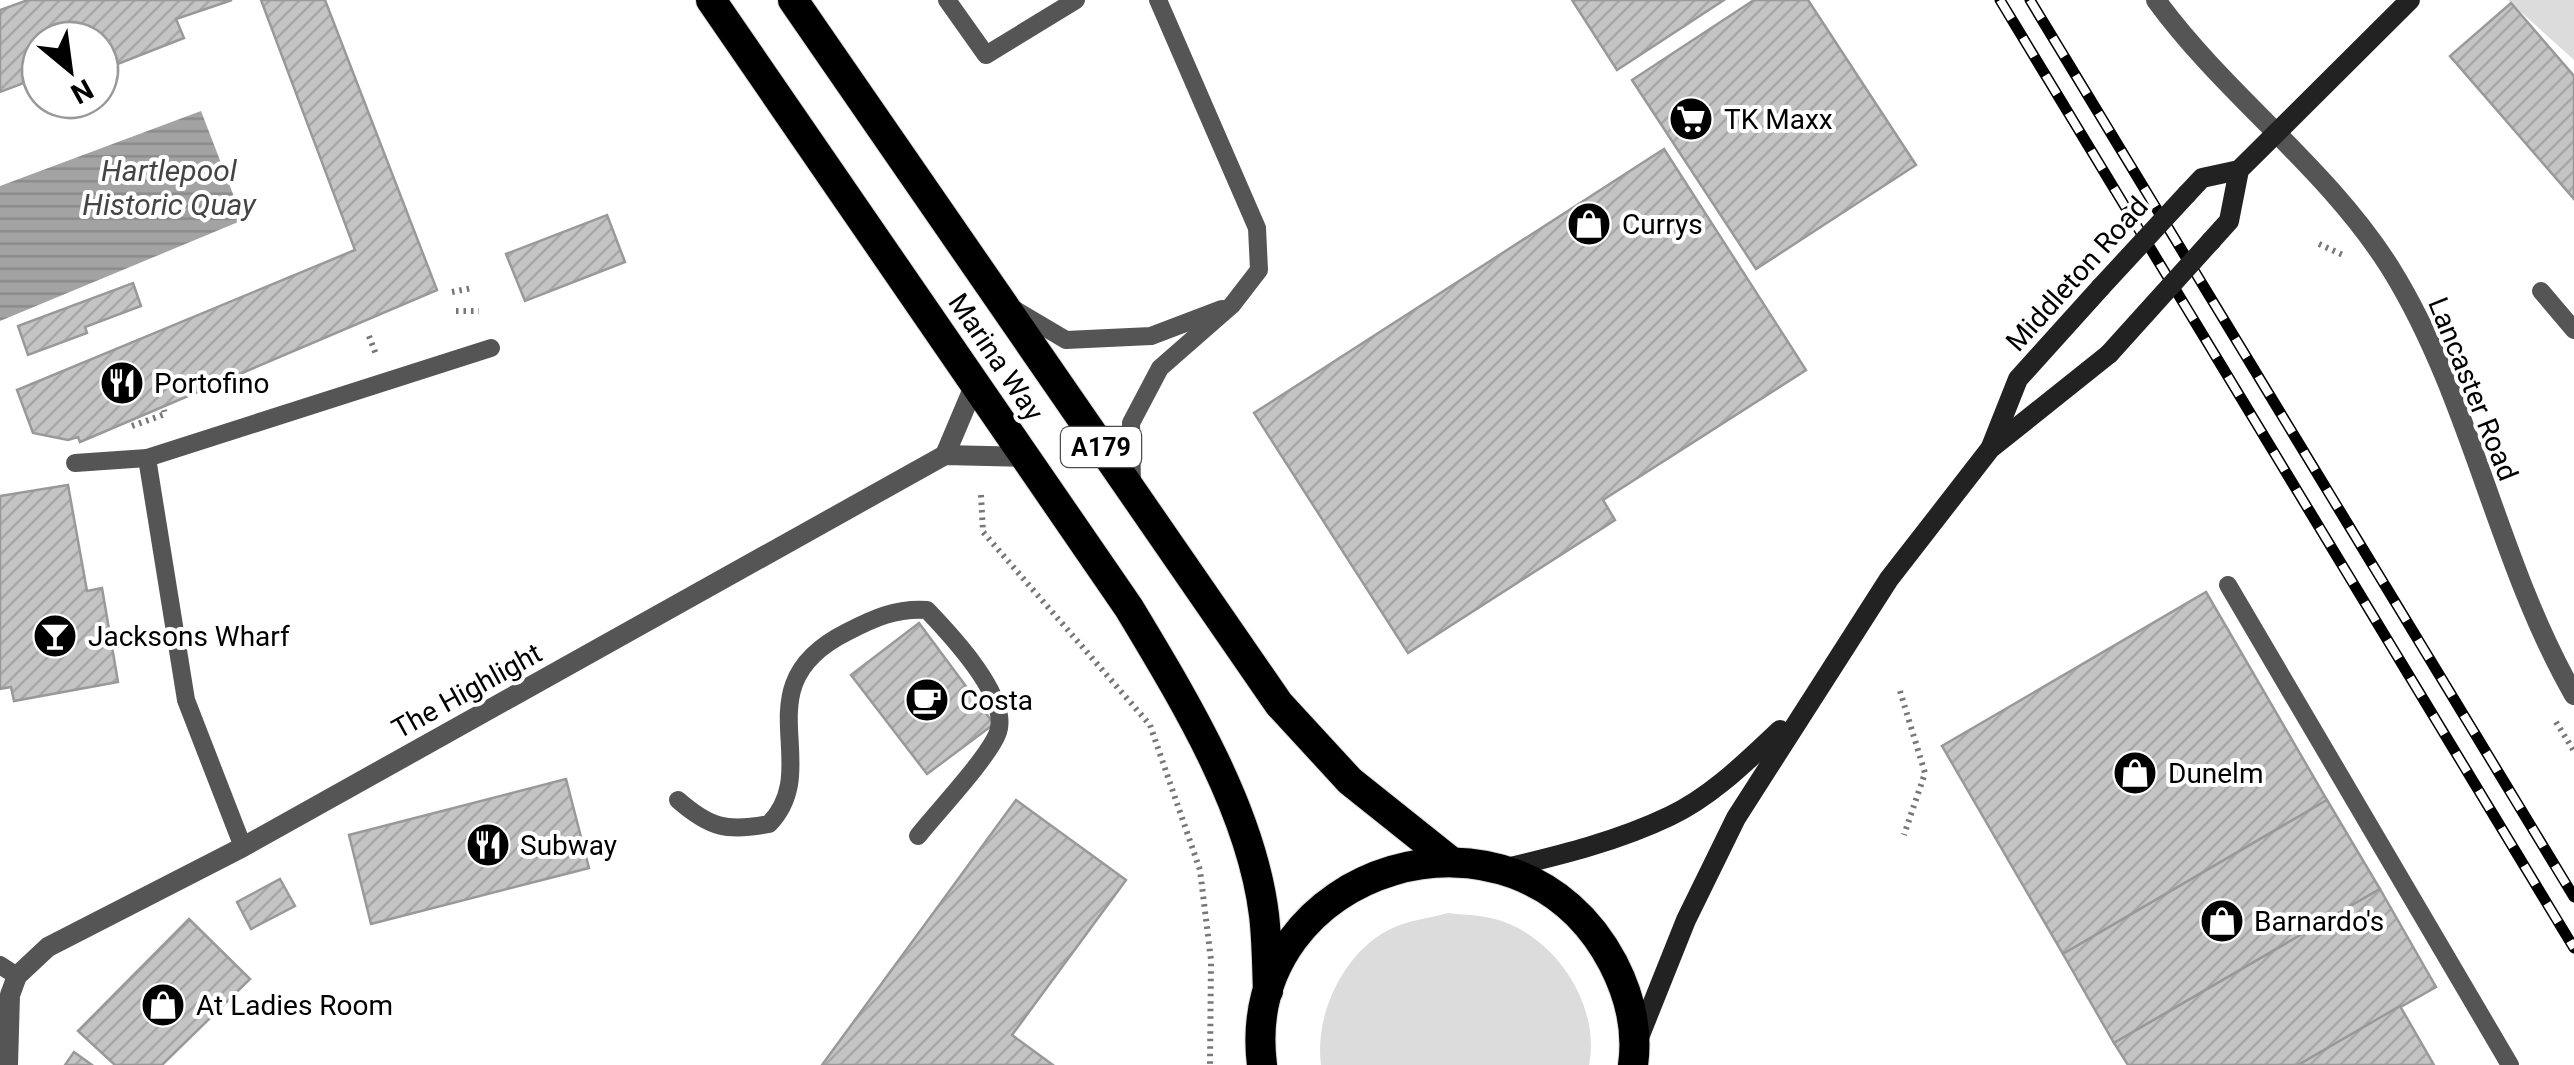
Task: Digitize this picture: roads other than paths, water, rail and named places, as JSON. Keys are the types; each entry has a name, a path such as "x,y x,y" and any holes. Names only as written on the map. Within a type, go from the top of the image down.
{"highway":[{"name":"Marina Way","path":"711,0 1129,608 1183,698 1237,814 1264,912 1268,991"},
{"name":"Marina Way","path":"792,0 1279,704 1350,781 1449,860"},
{"name":"A179","path":"1262,1065 1259,1044 1268,991 1294,938 1336,896 1390,868 1449,860 1506,868 1558,894 1599,936 1626,986 1634,1054"}],"main road":[{"name":"Middleton Road","path":"1990,448 2018,379 2202,178 2238,170 2410,0"},
{"name":"Middleton Road","path":"1634,1054 1686,920 1736,818 1800,712 1889,579 1990,448 2109,354 2229,220 2238,170"},
{"name":"Middleton Road","path":"1506,868 1573,852 1672,816 1739,768 1800,712"}],"street":[{"name":"Lancaster Road","path":"2156,0 2190,44 2351,215 2390,268 2416,314 2505,543 2573,691"},
{"path":"975,384 945,455 1025,457"},
{"name":"The Highlight","path":"8,1065 9,971 243,847 945,455"}],"lane":[{"path":"947,0 986,55 1076,0"},
{"path":"1132,491 1132,422 1160,368 1232,305 1259,270 1258,228 1158,0"},
{"path":"2542,291 2574,330"},
{"path":"1001,301 1066,340 1151,336 1232,305"},
{"path":"75,463 147,458 491,348"},
{"path":"147,458 186,700 243,847"},
{"path":"2228,585 2510,1065"},
{"path":"678,800 704,822 727,828 769,824 780,812 790,788 789,696 803,662 830,641 876,617 904,608 927,610 952,636 1000,711 998,734 918,836"}],"water":[{"name":"Hartlepool Historic Quay","path":"201,111 243,220 0,321 0,186"}],"railway":[{"path":"2000,0 2574,948"},
{"path":"2030,0 2574,897"}],"place":[{"name":"TK Maxx","path":"1691,119"},
{"name":"Currys","path":"1589,224"},
{"name":"Portofino","path":"122,383"},
{"name":"Jacksons Wharf","path":"55,636"},
{"name":"Costa","path":"927,700"},
{"name":"Dunelm","path":"2135,773"},
{"name":"Subway","path":"488,845"},
{"name":"Barnardo's","path":"2222,921"},
{"name":"At Ladies Room","path":"163,1005"}]}
